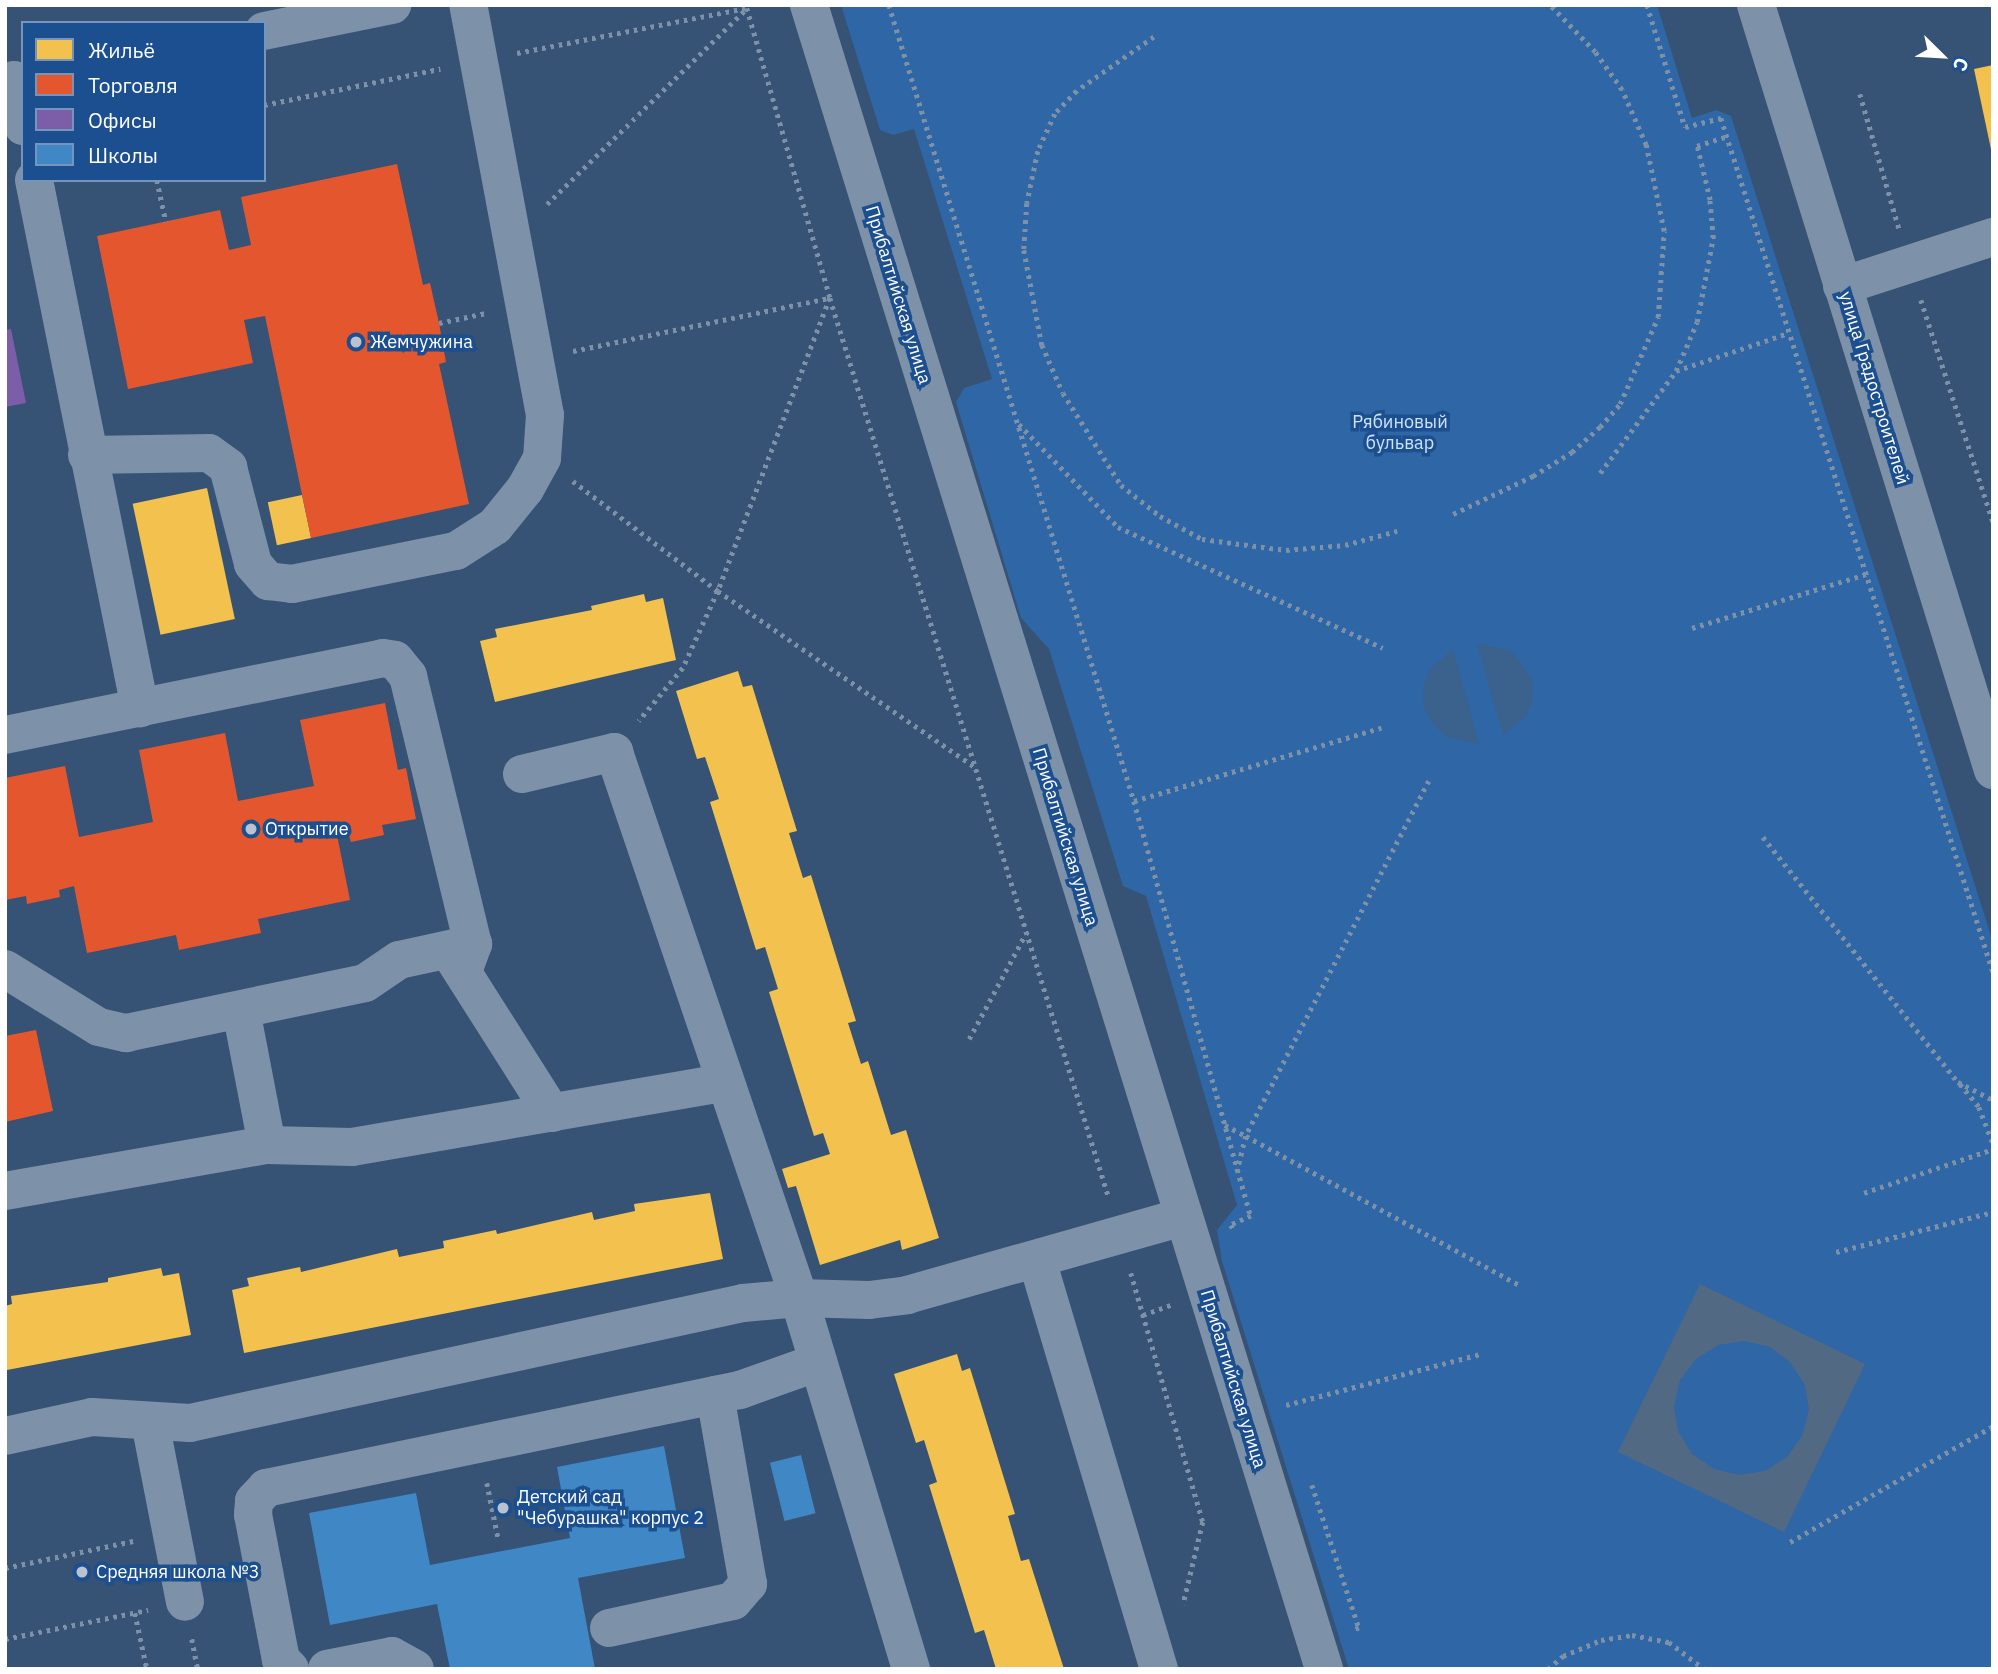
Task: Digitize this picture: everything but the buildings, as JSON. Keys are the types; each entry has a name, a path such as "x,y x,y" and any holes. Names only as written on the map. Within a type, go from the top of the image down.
{"street":[{"path":"266,30 392,5"},
{"path":"87,456 209,453 228,467 253,564 268,581 292,584 456,551 495,526 526,489 542,458 545,415 468,5"},
{"name":"Прибалтийская улица","path":"809,5 1324,1669"},
{"name":"улица Градостроителей","path":"1756,5 1993,770"},
{"path":"14,80 21,116"},
{"path":"34,182 87,456 140,708"},
{"path":"1842,286 1993,237"},
{"path":"5,735 383,658 395,660 408,676 461,955 552,1113"},
{"path":"522,774 614,751 724,1083 799,1298 911,1669"},
{"path":"5,969 99,1027 126,1033 366,983 399,960 461,955"},
{"path":"242,1010 267,1145"},
{"path":"5,1191 267,1145 352,1147 724,1083"},
{"path":"5,1436 92,1417 190,1423 743,1303 799,1298 869,1300 907,1295 1182,1217"},
{"path":"1037,1260 1159,1669"},
{"path":"290,1669 281,1660 253,1515 254,1501 266,1488 715,1395 818,1362"},
{"path":"609,1628 733,1601 748,1584 715,1395"},
{"path":"150,1422 185,1602"},
{"path":"327,1669 392,1656 415,1669"}],"path":[{"path":"889,5 1134,801 1236,1172 1251,1216 1231,1225 1234,1236"},
{"path":"1453,514 1533,476 1572,452 1600,428 1620,404 1658,317 1664,230 1646,145 1622,89 1595,52 1550,5"},
{"path":"1647,5 1685,127 1721,118 1728,136 1788,333 1993,972"},
{"path":"512,239 747,8 830,298 1120,1235 1203,1522 1181,1615"},
{"path":"1154,37 1077,92 1055,114 1038,151 1027,203 1024,250 1030,298 1042,345 1063,393 1121,485 1160,516 1202,539 1286,550 1345,545 1397,531"},
{"path":"1860,94 1909,263 1993,522"},
{"path":"1600,473 1676,371 1697,322 1713,238 1710,200 1698,146 1728,136"},
{"path":"157,182 166,222"},
{"path":"535,359 830,298"},
{"path":"614,751 683,667 718,591 830,298"},
{"path":"439,323 523,305"},
{"path":"1676,371 1788,333"},
{"path":"1018,423 1118,527 1383,648"},
{"path":"542,458 718,591 975,766"},
{"path":"1692,628 1866,574"},
{"path":"1134,801 1381,728"},
{"path":"1236,1172 1245,1136 1429,781"},
{"path":"1763,837 1979,1107 1993,1143"},
{"path":"969,1039 1027,932"},
{"path":"1958,1082 1993,1100"},
{"path":"1225,1125 1518,1284"},
{"path":"1864,1193 1993,1149"},
{"path":"1836,1252 1993,1212"},
{"path":"1286,1405 1480,1354"},
{"path":"1283,1393 1291,1419"},
{"path":"1790,1542 1993,1426"},
{"path":"1308,1471 1359,1628"},
{"path":"5,1568 172,1533"},
{"path":"5,1639 185,1602"},
{"path":"135,1612 148,1669"},
{"path":"1548,1669 1563,1656 1601,1640 1632,1635 1669,1642 1704,1669"}],"green space":[{"name":"Рябиновый бульвар","path":"841,5 1657,5 1692,118 1716,110 1731,116 1993,942 1993,1669 1349,1669 1222,1261 1217,1230 1237,1205 1146,896 1123,886 1049,649 1021,618 956,402 964,388 992,379 914,129 893,135 880,130"}],"shaded area":[{"path":"1477,644 1511,650 1532,679 1533,698 1526,716 1503,735"},
{"path":"1453,649 1479,744 1447,737 1433,724 1424,707 1423,687 1430,669"}],"place":[{"name":"Жемчужина","path":"356,342"},
{"name":"Открытие","path":"251,829"},
{"name":"Детский сад \"Чебурашка\" корпус 2","path":"503,1508"},
{"name":"Средняя школа №3","path":"82,1572"}]}
